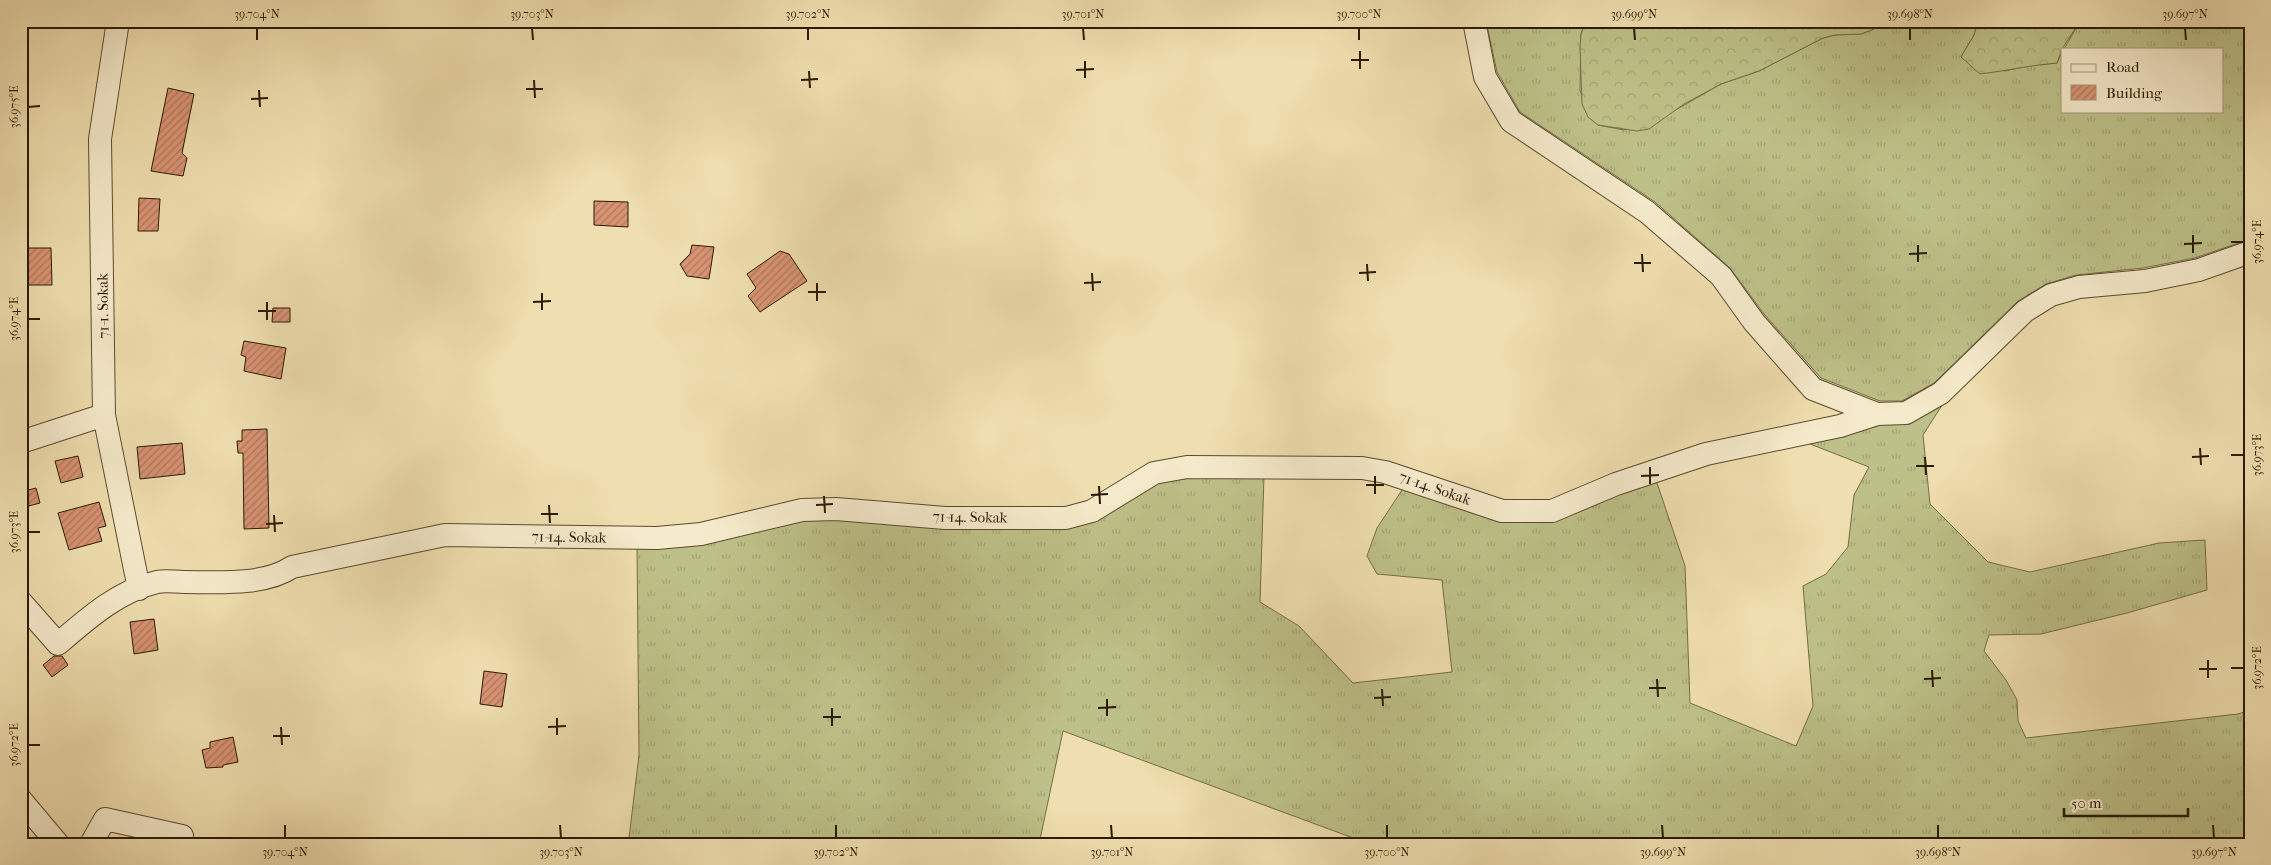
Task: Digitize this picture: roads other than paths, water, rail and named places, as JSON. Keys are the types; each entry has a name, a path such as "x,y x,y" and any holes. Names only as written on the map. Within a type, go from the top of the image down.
{"street":[{"name":"71-1. Sokak","path":"118,21 100,139 104,415 138,589"},
{"path":"1474,21 1486,77 1511,121 1647,212 1721,276 1754,322 1813,388 1877,414 1906,413 1941,393 2025,311 2051,295 2079,287 2145,281 2199,270 2250,252"},
{"name":"71-14. Sokak","path":"21,602 58,644 96,611 138,589 158,582 238,582 283,573 292,567 445,535 657,538 701,534 802,510 836,509 945,518 1066,518 1092,512 1154,473 1187,467 1362,468 1385,472 1502,511 1552,511 1616,484 1706,454 1840,426 1877,414"},
{"path":"21,442 104,415"},
{"path":"21,800 58,844"},
{"path":"90,844 105,819 182,836"}]}
